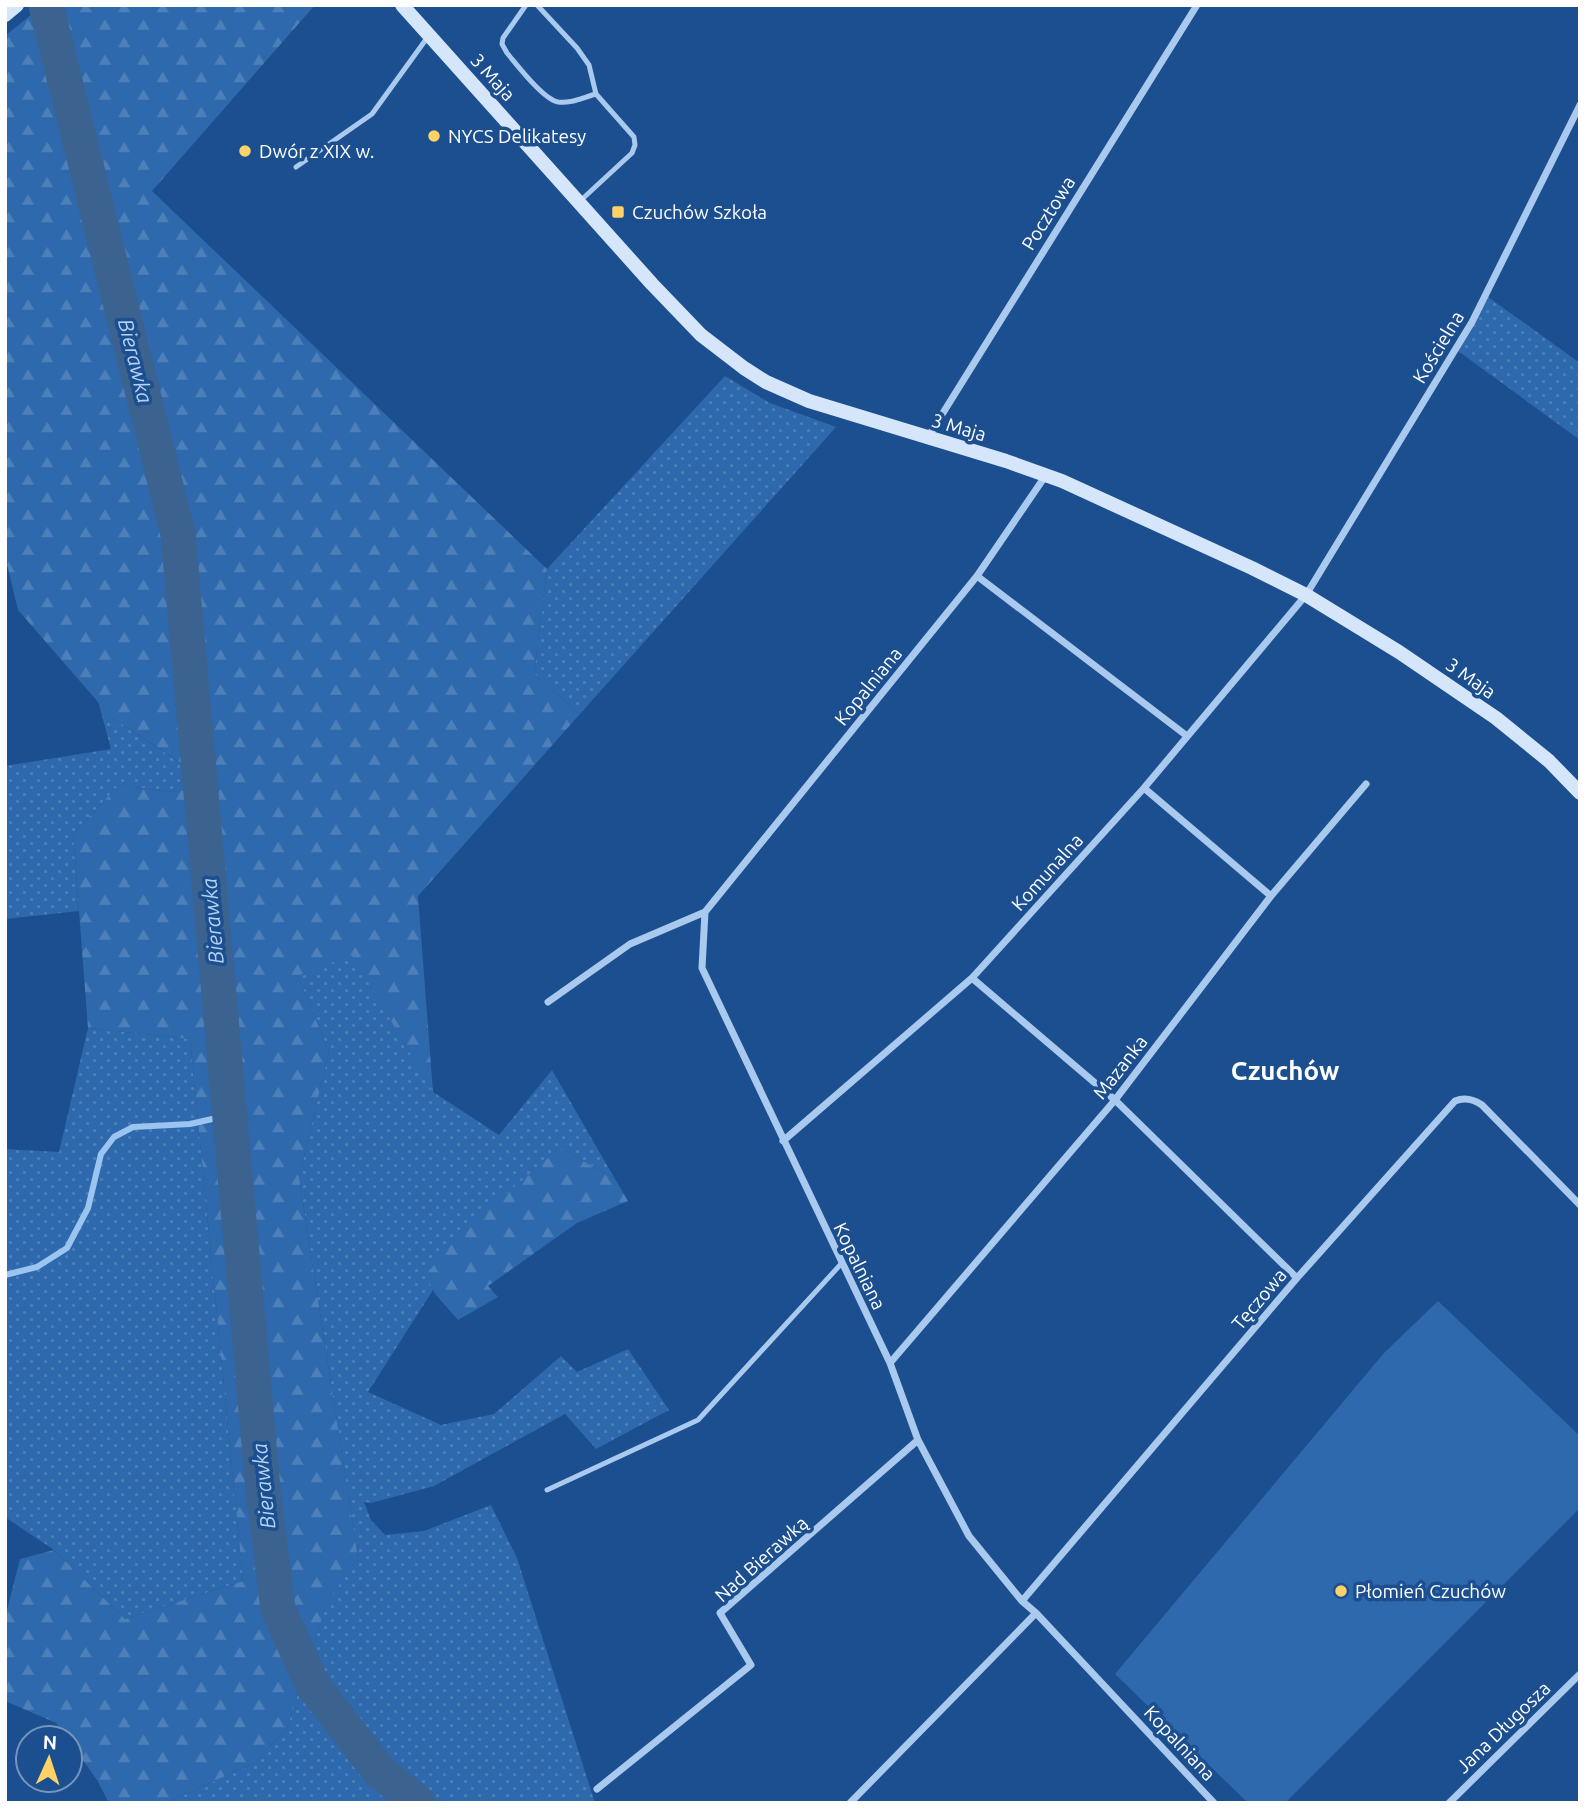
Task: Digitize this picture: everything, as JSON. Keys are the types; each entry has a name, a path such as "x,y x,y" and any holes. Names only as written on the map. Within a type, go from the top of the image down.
{"main road":[{"path":"5,15 17,5"},
{"name":"3 Maja","path":"402,5 683,317 712,344 744,368 766,382 809,401 1046,475 1139,515 1306,595 1399,652 1496,718 1549,761 1580,793"}],"street":[{"name":"Pocztowa","path":"928,438 1197,5"},
{"name":"Kościelna","path":"1306,595 1472,322 1580,104"},
{"name":"Kopalniana","path":"548,1002 630,944 705,912 977,576 1046,475"},
{"path":"977,576 1187,736"},
{"name":"Komunalna","path":"783,1141 972,978 1144,788 1306,595"},
{"name":"Mazanka","path":"890,1363 1115,1100 1271,896 1366,784"},
{"path":"1144,788 1271,896"},
{"name":"Kopalniana","path":"705,912 702,968 890,1363 918,1440 969,1536 1022,1601 1214,1803"},
{"path":"972,978 1115,1100 1297,1279"},
{"name":"Tęczowa","path":"1022,1601 1297,1279 1455,1101 1473,1099 1482,1105 1580,1205"},
{"name":"Nad Bierawką","path":"597,1789 751,1665 720,1613 918,1440"},
{"path":"850,1803 1036,1613"},
{"name":"Jana Długosza","path":"1449,1803 1580,1674"}],"lane":[{"path":"526,5 503,38 502,44 507,53 548,99 569,102 596,94"},
{"path":"537,5 577,48 589,65 596,94 634,137 632,153 579,202"},
{"path":"296,167 372,114 429,35"},
{"path":"547,1490 698,1420 841,1264"}],"green space":[{"path":"43,5 315,5 152,191 547,569 534,674 580,714 418,896 433,1092 352,955 298,976 329,1052 299,1177 358,1558 327,1602 287,1728 254,1763 166,1803 109,1803 84,1762 84,1724 57,1724 5,1701 5,1618 20,1559 54,1550 125,1619 243,1581 190,1039 88,1028 73,834 119,785 171,792 216,786 111,717 18,610 5,556 5,36"},
{"path":"1488,297 1580,363 1580,440 1458,351"},
{"path":"725,376 770,403 836,427 580,714 534,674 547,569"},
{"path":"98,701 111,717 217,787 171,792 119,785 73,834 79,911 5,919 5,766 111,749"},
{"path":"352,954 433,1092 499,1135 552,1070 615,1179 560,1148 426,1275 433,1290 368,1392 441,1425 494,1414 561,1356 577,1372 628,1349 669,1410 596,1449 565,1414 434,1486 371,1503 364,1502 371,1520 385,1535 424,1531 491,1505 517,1558 595,1803 166,1803 254,1763 287,1728 327,1601 358,1558 299,1177 329,1052 298,976"},
{"path":"88,1028 190,1039 243,1581 125,1619 54,1550 5,1517 5,1149 59,1152"},
{"path":"560,1148 615,1179 628,1201 577,1223 488,1286 498,1297 458,1320 436,1295 425,1276 463,1230"},
{"name":"Płomień Czuchów","path":"1438,1301 1580,1436 1580,1508 1285,1803 1248,1803 1115,1674 1384,1353"}],"waterway":[{"name":"Bierawka","path":"46,5 178,534 263,1490 278,1609 312,1684 379,1771 418,1803"},
{"path":"5,1275 37,1267 67,1248 88,1208 101,1154 114,1137 133,1127 190,1124 230,1115"}],"place":[{"name":"NYCS Delikatesy","path":"434,136"},
{"name":"Dwór z XIX w.","path":"245,151"},
{"name":"Czuchów Szkoła","path":"618,212"},
{"name":"Płomień Czuchów","path":"1341,1591"}],"district":[{"name":"Czuchów","path":"1285,1071"}]}
